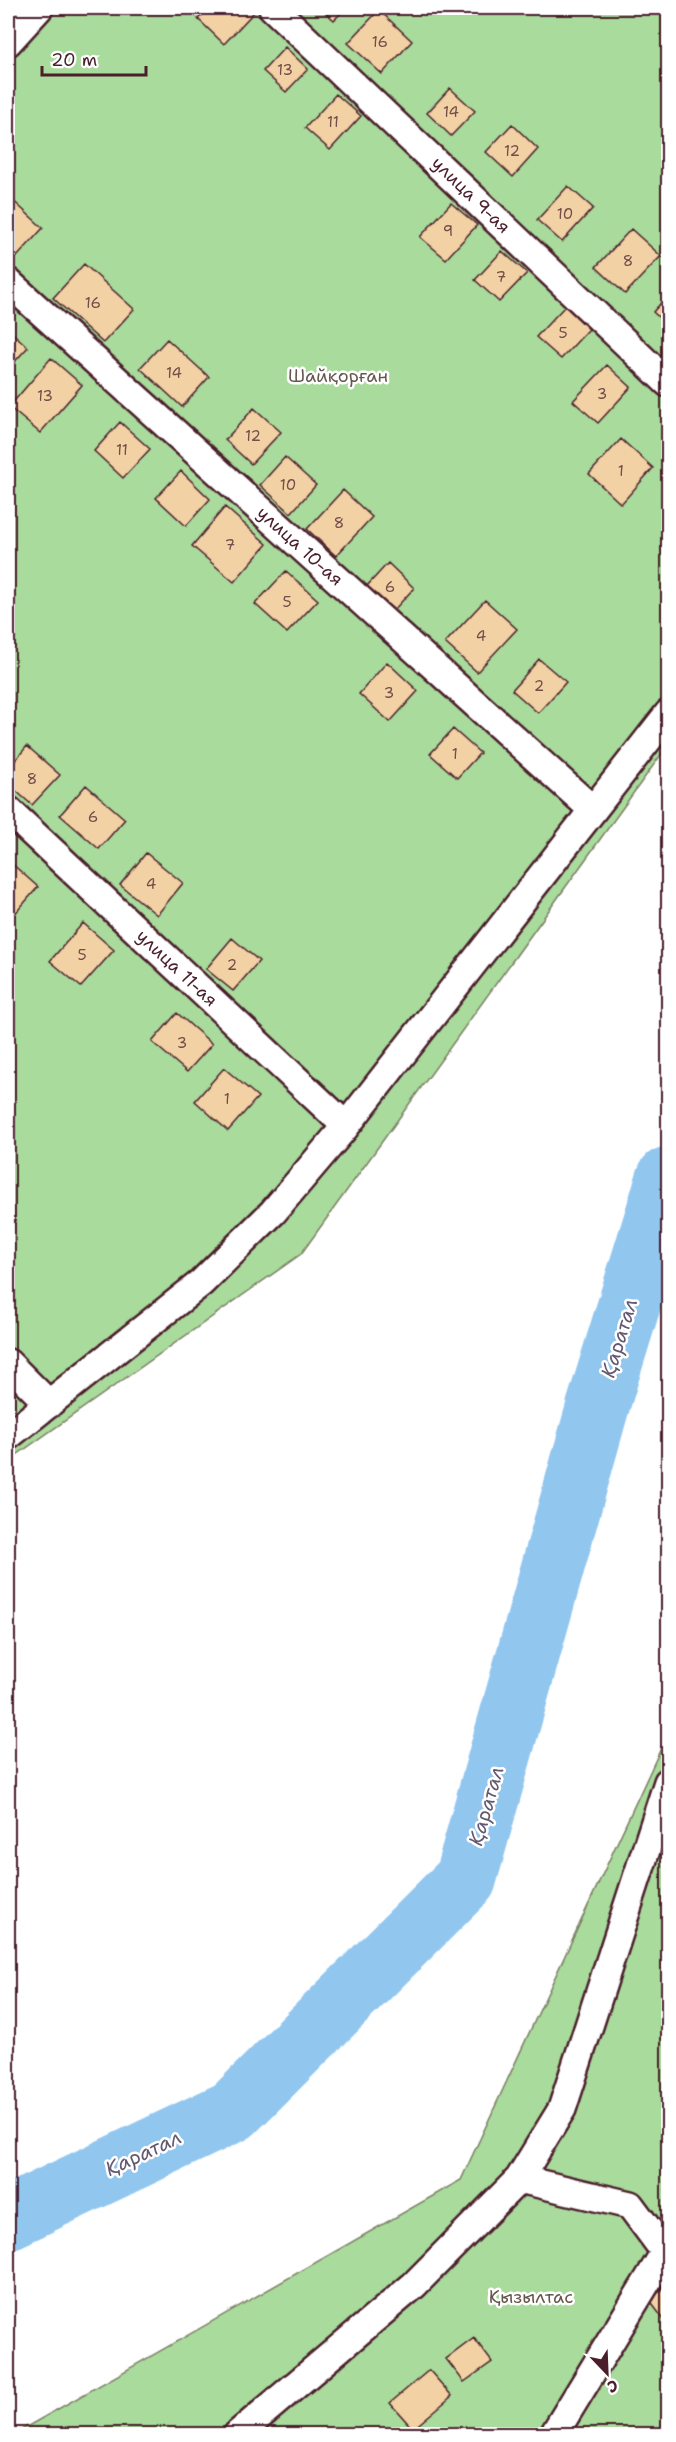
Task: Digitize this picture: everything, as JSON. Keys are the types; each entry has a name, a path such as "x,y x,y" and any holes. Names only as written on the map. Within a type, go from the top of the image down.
{"street":[{"path":"8,42 39,8"},
{"name":"улица 9-ая","path":"273,8 669,383"},
{"name":"улица 10-ая","path":"8,282 593,810"},
{"path":"8,1436 201,1283 273,1212 346,1126 669,714"},
{"name":"улица 11-ая","path":"8,810 346,1126"},
{"path":"8,1363 49,1404"},
{"path":"237,2434 414,2285 519,2179 562,2109 669,1782"},
{"path":"519,2179 630,2205 665,2252 554,2434"}],"green space":[{"name":"Шайқорған","path":"8,8 668,8 668,745 301,1254 8,1461"},
{"name":"Қызылтас","path":"668,1733 668,2434 14,2434 461,2180"}],"building":[{"path":"209,8 251,8 255,11 224,44 198,19"},
{"path":"320,8 346,8 334,20"},
{"path":"379,10 412,41 382,74 348,43"},
{"path":"285,47 308,69 286,92 263,71"},
{"path":"450,88 475,111 451,136 427,113"},
{"path":"336,94 361,116 330,150 305,128"},
{"path":"512,124 538,149 513,177 486,152"},
{"path":"568,186 593,208 562,242 537,220"},
{"path":"9,197 43,228 16,258 8,250"},
{"path":"451,203 477,225 446,259 420,237"},
{"path":"631,229 661,256 625,294 596,267"},
{"path":"502,251 527,273 499,302 475,280"},
{"path":"84,264 134,309 103,343 53,298"},
{"path":"668,295 668,326 653,312"},
{"path":"565,306 589,329 561,359 536,337"},
{"path":"8,329 28,347 8,369"},
{"path":"167,339 209,377 182,407 140,368"},
{"path":"51,358 82,385 40,433 9,407"},
{"path":"607,365 631,387 598,423 573,401"},
{"path":"254,408 281,432 251,464 225,440"},
{"path":"120,422 150,449 123,478 94,451"},
{"path":"621,439 653,468 621,504 589,474"},
{"path":"285,457 316,485 291,513 260,485"},
{"path":"181,471 210,499 186,526 156,498"},
{"path":"343,490 372,517 336,556 307,529"},
{"path":"225,507 267,544 234,582 192,546"},
{"path":"388,563 414,588 393,611 366,587"},
{"path":"286,571 318,600 287,633 255,604"},
{"path":"485,600 517,629 477,672 445,643"},
{"path":"539,659 566,682 538,713 512,690"},
{"path":"387,662 418,691 390,722 359,694"},
{"path":"453,729 480,753 457,778 430,754"},
{"path":"27,746 60,775 32,805 8,784 8,769"},
{"path":"86,785 125,819 99,849 60,815"},
{"path":"146,853 183,883 157,915 120,885"},
{"path":"10,862 38,887 13,916 8,911 8,865"},
{"path":"83,923 114,950 81,987 50,961"},
{"path":"232,938 259,961 233,991 206,969"},
{"path":"177,1013 212,1044 187,1072 152,1042"},
{"path":"224,1068 258,1097 228,1131 195,1101"},
{"path":"668,2285 668,2325 649,2300"},
{"path":"474,2338 492,2362 464,2382 446,2359"},
{"path":"429,2370 452,2396 413,2429 390,2403"}],"waterway":[{"name":"Қаратал","path":"8,2218 233,2111 465,1880 598,1406 668,1178"}]}
